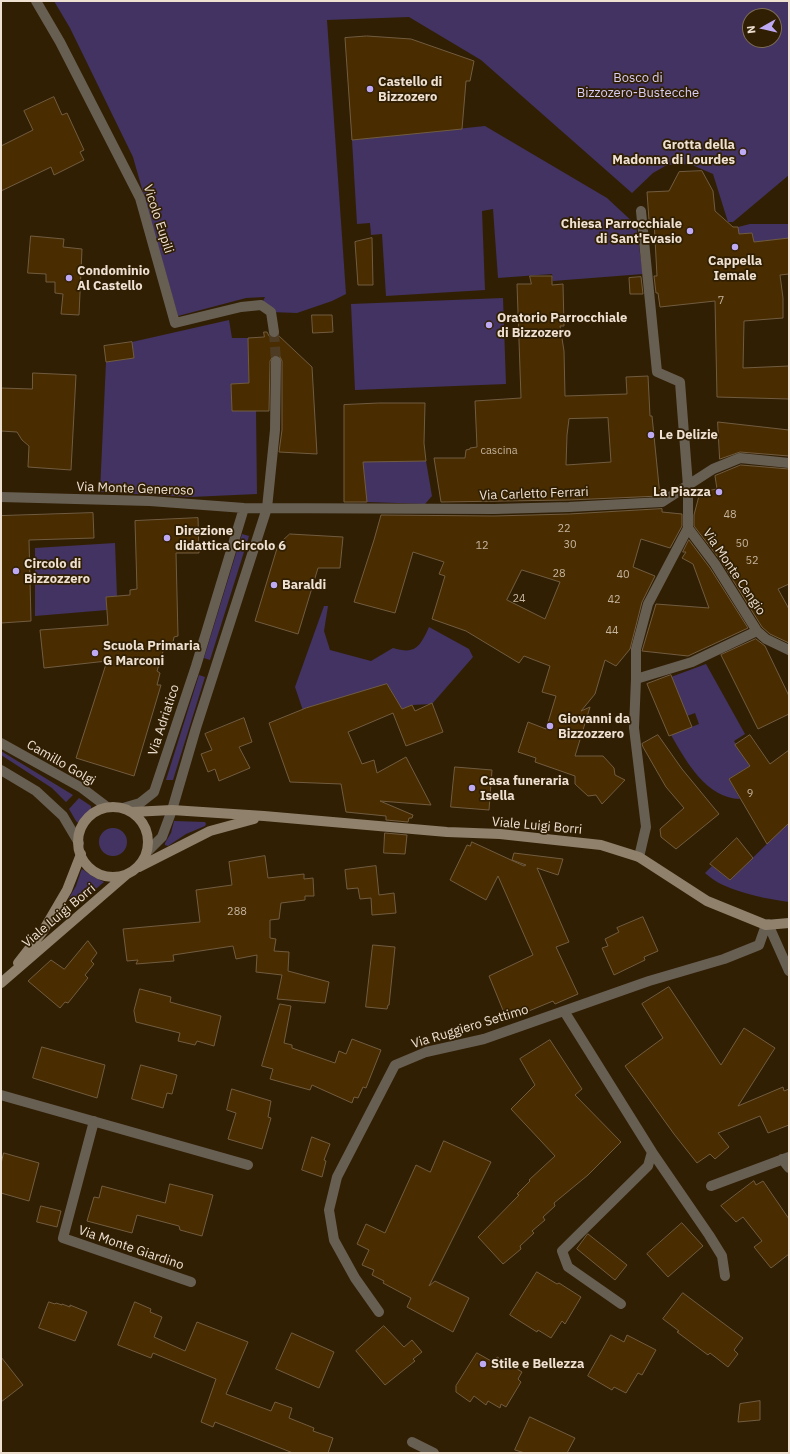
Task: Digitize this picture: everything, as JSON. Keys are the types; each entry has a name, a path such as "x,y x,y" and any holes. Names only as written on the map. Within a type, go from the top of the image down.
{"main road":[{"path":"107,807 128,810 143,822 148,837 147,852 142,861 132,871 118,876 106,876 95,872 86,864 78,843 80,831 85,821 94,813 107,807"},
{"name":"Viale Luigi Borri","path":"128,810 172,810 264,816 447,832 500,834 601,845 639,857 707,901 767,925 789,923"},
{"name":"Viale Luigi Borri","path":"3,981 132,871 210,831 264,816"},
{"name":"Viale Luigi Borri","path":"3,981 43,932 67,890 81,854"}],"street":[{"name":"Vicolo Eupili","path":"36,1 60,42 140,198 175,323 241,307 261,304 271,312 274,332"},
{"path":"639,857 646,827 634,728 636,649 648,604 688,528 688,486 680,382 657,372 641,211"},
{"path":"147,852 162,837 172,810 196,728 267,508 275,430 276,361"},
{"name":"Via Carletto Ferrari","path":"267,508 494,509 600,506 662,502 713,469 740,458 789,463"},
{"name":"Via Monte Generoso","path":"1,497 150,501 244,508 267,508"},
{"name":"Via Adriatico","path":"128,810 154,792 196,666 244,508"},
{"name":"Via Monte Cengio","path":"688,528 716,564 758,630 766,639 789,650"},
{"name":"Via Monte Cengio","path":"636,679 692,662 758,630"},
{"name":"Camillo Golgi","path":"1,743 82,788 107,807"},
{"path":"1,770 36,791 63,816 78,843"},
{"path":"767,925 789,971"},
{"name":"Via Ruggiero Settimo","path":"379,1312 356,1278 334,1240 329,1210 337,1177 395,1065 426,1052 484,1039 649,981 724,959 759,945 767,925"},
{"path":"564,1011 652,1152 710,1235 722,1256 725,1276"},
{"path":"1,1095 94,1120 248,1165"},
{"name":"Via Monte Giardino","path":"94,1120 63,1238 191,1282"},
{"path":"621,1304 568,1267 562,1251 648,1166 652,1152"},
{"path":"711,1186 786,1158 789,1168"},
{"path":"412,1442 434,1453"}],"green space":[{"name":"Bosco di Bizzozero-Bustecche","path":"54,1 789,1 789,175 733,222 728,222 713,174 690,164 667,165 653,173 632,193 481,60 409,17 327,20 346,294 332,301 297,313 271,312 261,305 265,297 246,298 178,316 133,157 70,28"},
{"path":"485,126 607,198 636,225 643,274 553,281 552,274 498,278 493,209 482,211 485,290 386,296 382,234 371,235 370,223 357,224 352,140"},
{"path":"750,224 789,224 789,238 754,242 752,233 739,234 738,227"},
{"path":"503,298 506,384 355,390 351,304"},
{"path":"229,320 232,338 248,338 249,383 231,385 232,411 256,411 257,494 191,497 100,492 106,362 134,358 132,342"},
{"path":"363,461 426,461 432,496 425,504 367,502"},
{"path":"242,534 249,536 210,660 204,658"},
{"path":"115,543 117,596 106,597 107,610 35,616 35,548"},
{"path":"324,606 328,606 324,631 330,650 371,661 393,648 400,650 412,650 416,648 423,640 429,627 469,649 473,657 432,704 412,705 402,709 387,684 313,706 319,727 315,746 295,687"},
{"path":"706,664 745,734 734,741 750,766 729,779 740,799 728,797 707,785 690,766 671,735 699,724 695,713 687,716 671,677"},
{"path":"199,675 205,677 173,780 166,780"},
{"path":"1,751 73,795 66,802 52,788 1,755"},
{"path":"79,798 91,806 91,809 78,823 69,809"},
{"path":"789,818 789,902 747,894 720,884 705,873 712,866 730,880 775,836"},
{"path":"174,821 205,822 206,824 205,826 186,834 168,846 165,845 165,843 171,833"},
{"path":"113,828 123,832 127,842 123,852 113,856 103,852 99,842 103,832"},
{"path":"82,869 104,882 74,906 71,905 69,898 76,886"}],"building":[{"name":"Castello di Bizzozero","path":"367,36 411,39 474,61 470,81 466,81 462,129 352,140 345,38"},
{"path":"54,97 62,115 67,113 84,150 80,152 84,160 54,175 51,167 1,191 1,146 33,130 24,111"},
{"path":"702,171 713,191 715,211 733,227 738,227 739,234 752,233 754,242 789,238 789,274 780,275 783,298 783,318 744,321 743,368 789,366 789,399 717,397 715,301 660,307 658,293 656,293 654,276 657,276 654,220 649,220 647,192 669,191 679,172"},
{"name":"Condominio Al Castello","path":"31,236 64,239 63,247 82,249 79,315 61,314 63,294 55,293 55,282 46,282 46,274 28,273"},
{"path":"372,238 373,285 358,285 355,242"},
{"path":"530,276 552,276 552,285 563,284 564,326 560,326 564,351 565,396 627,394 626,377 648,376 650,416 652,416 660,496 569,500 441,502 434,458 465,458 466,450 477,447 475,401 521,398 517,284 531,284","holes":["608,418 611,462 566,465 569,419"]},
{"path":"641,277 643,294 630,294 629,278"},
{"path":"312,315 332,315 333,332 313,333"},
{"path":"264,332 267,332 272,338 279,336 312,367 317,454 279,452 282,430 282,361 279,355 273,356 270,361 269,411 232,411 231,384 249,383 248,338 264,337"},
{"path":"132,342 134,358 106,362 104,346"},
{"path":"33,373 76,375 71,470 28,467 29,446 22,440 17,432 1,431 1,388 32,389"},
{"path":"425,403 424,443 426,461 363,462 367,502 344,502 344,405"},
{"path":"718,422 789,430 789,456 740,452 720,459"},
{"path":"741,465 789,469 789,584 778,589 789,609 789,643 770,634 762,627 721,561 694,526 694,515 700,492 717,489 715,476"},
{"path":"662,509 662,512 682,514 682,526 670,548 641,539 633,567 655,576 642,602 630,649 616,666 605,660 595,694 581,711 590,707 575,756 603,756 614,768 615,775 625,780 602,804 596,795 588,796 575,784 575,776 535,762 536,758 518,752 528,722 546,729 556,696 542,692 550,666 524,656 519,663 466,631 432,619 445,576 439,574 444,562 413,552 395,613 354,602 381,515 494,516","holes":["522,570 560,582 545,619 507,600"]},
{"name":"Circolo di Bizzozzero","path":"93,513 94,538 29,540 31,621 1,623 1,516"},
{"name":"Scuola Primaria G Marconi","path":"198,518 199,553 176,553 178,636 174,637 172,647 165,645 157,671 160,673 157,685 161,685 134,776 76,758 107,661 44,668 40,630 108,625 106,597 130,595 130,590 137,589 135,521"},
{"path":"290,534 343,537 340,568 318,568 298,634 255,621 278,545"},
{"path":"689,540 710,568 748,628 688,656 642,651 656,604 709,608 693,564 682,558 686,552 683,552"},
{"path":"756,639 765,646 789,696 789,714 758,729 721,655"},
{"path":"671,675 692,727 669,736 647,684"},
{"path":"387,684 402,709 412,705 415,711 432,703 443,732 406,746 393,713 348,732 362,764 374,760 377,773 406,757 431,805 380,801 413,815 412,818 409,818 408,822 386,820 386,816 346,812 341,784 290,782 269,723 306,708"},
{"path":"244,718 252,742 239,747 250,768 219,781 215,769 208,772 201,754 212,750 205,734"},
{"path":"658,735 682,769 719,814 676,849 661,837 660,829 684,808 666,787 642,744"},
{"path":"750,735 770,764 789,750 789,823 767,844 729,779 750,766 735,745"},
{"name":"Casa funeraria Isella","path":"455,767 492,770 489,810 451,807"},
{"path":"385,833 407,835 405,854 384,853"},
{"path":"737,838 753,858 730,880 710,864"},
{"path":"472,842 524,866 526,865 512,860 514,853 563,859 558,875 537,868 569,942 556,947 578,994 555,1004 553,1001 507,1020 489,976 533,955 498,876 486,900 450,880 467,845 470,846"},
{"path":"265,856 268,878 304,874 304,879 313,878 314,896 305,896 305,900 281,903 279,919 270,920 270,938 276,939 274,951 289,952 288,971 329,982 325,1003 277,999 282,975 256,972 257,955 236,959 233,946 173,955 174,961 136,964 138,960 127,961 123,929 200,922 196,890 232,885 229,862"},
{"path":"376,866 379,895 394,893 396,913 372,915 371,898 360,899 358,888 347,889 345,870"},
{"path":"643,917 658,951 644,957 645,960 614,975 602,948 608,946 605,939 619,932 617,928"},
{"path":"88,941 97,953 91,961 94,964 85,975 88,978 68,1003 65,1002 60,1008 28,981 51,960 64,969"},
{"path":"373,945 395,947 389,1005 387,1009 366,1007"},
{"path":"669,987 721,1065 744,1028 775,1048 738,1106 783,1087 784,1091 789,1089 789,1125 768,1133 760,1116 718,1133 729,1147 715,1159 710,1154 697,1163 625,1066 663,1038 642,1004"},
{"path":"140,989 171,997 170,1002 221,1016 214,1046 197,1041 195,1045 178,1041 180,1033 136,1022 134,1011"},
{"path":"280,1004 291,1006 284,1043 292,1045 292,1048 335,1063 339,1051 346,1054 352,1039 381,1050 366,1088 363,1087 358,1098 354,1097 352,1103 312,1085 310,1090 270,1079 273,1069 262,1066"},
{"path":"550,1040 582,1089 575,1095 621,1142 588,1175 554,1203 555,1206 543,1217 545,1220 532,1231 534,1233 520,1246 521,1249 503,1264 478,1237 519,1195 517,1194 530,1181 529,1180 555,1156 511,1109 535,1085 520,1059"},
{"path":"42,1047 105,1065 97,1098 33,1078"},
{"path":"141,1065 177,1075 172,1094 167,1093 163,1108 132,1099"},
{"path":"232,1089 271,1101 268,1117 271,1118 262,1149 228,1139 236,1113 227,1110"},
{"path":"312,1137 330,1144 324,1160 326,1161 322,1177 302,1170"},
{"path":"444,1141 491,1162 429,1286 435,1281 469,1298 453,1332 407,1307 411,1298 383,1283 384,1281 372,1275 374,1270 362,1265 369,1250 357,1244 366,1224 385,1233 416,1165 430,1172"},
{"path":"4,1153 39,1163 29,1201 1,1193 1,1164"},
{"path":"754,1181 756,1185 763,1181 789,1219 789,1254 771,1268 754,1247 762,1241 743,1217 736,1222 721,1206"},
{"path":"170,1184 213,1195 202,1236 180,1230 179,1226 137,1215 132,1233 87,1221 94,1197 99,1198 102,1186 165,1203"},
{"path":"41,1206 61,1211 57,1227 37,1222"},
{"path":"682,1223 703,1246 668,1277 647,1254"},
{"path":"588,1234 627,1265 615,1280 577,1249"},
{"path":"537,1272 557,1284 559,1283 581,1297 565,1324 562,1321 551,1338 538,1330 537,1332 510,1315"},
{"path":"683,1293 743,1338 734,1350 738,1354 728,1367 710,1353 708,1355 677,1332 679,1331 663,1319"},
{"path":"49,1302 70,1307 70,1305 87,1312 75,1341 39,1328"},
{"path":"135,1302 151,1309 150,1312 162,1317 154,1337 185,1351 197,1322 248,1342 226,1394 271,1411 275,1402 292,1408 289,1418 314,1428 313,1431 333,1438 328,1453 293,1453 215,1422 213,1427 201,1422 216,1379 153,1353 151,1358 118,1345"},
{"path":"384,1326 404,1347 412,1340 422,1352 413,1359 415,1361 385,1385 356,1351"},
{"path":"292,1333 334,1352 319,1388 276,1369"},
{"path":"611,1335 624,1342 627,1335 656,1350 642,1375 638,1373 626,1393 614,1387 612,1390 588,1376"},
{"path":"477,1353 493,1362 497,1357 522,1372 518,1379 521,1382 506,1407 501,1404 500,1408 488,1401 486,1405 474,1396 470,1402 456,1392 456,1386"},
{"path":"1,1357 23,1385 1,1402"},
{"path":"760,1401 760,1420 738,1422 740,1404"},
{"path":"530,1417 575,1438 567,1453 525,1453 515,1450"}],"tunnel":[{"path":"274,332 276,361"}],"place":[{"name":"Castello di Bizzozero","path":"370,89"},
{"name":"Grotta della Madonna di Lourdes","path":"743,152"},
{"name":"Chiesa Parrocchiale di Sant'Evasio","path":"690,231"},
{"name":"Cappella Iemale","path":"735,247"},
{"name":"Condominio Al Castello","path":"69,278"},
{"name":"Oratorio Parrocchiale di Bizzozero","path":"489,325"},
{"name":"Le Delizie","path":"651,435"},
{"name":"La Piazza","path":"719,492"},
{"name":"Direzione didattica Circolo 6","path":"167,538"},
{"name":"Circolo di Bizzozzero","path":"16,571"},
{"name":"Baraldi","path":"274,585"},
{"name":"Scuola Primaria G Marconi","path":"95,653"},
{"name":"Giovanni da Bizzozzero","path":"550,726"},
{"name":"Casa funeraria Isella","path":"472,788"},
{"name":"Stile e Bellezza","path":"483,1364"}]}
